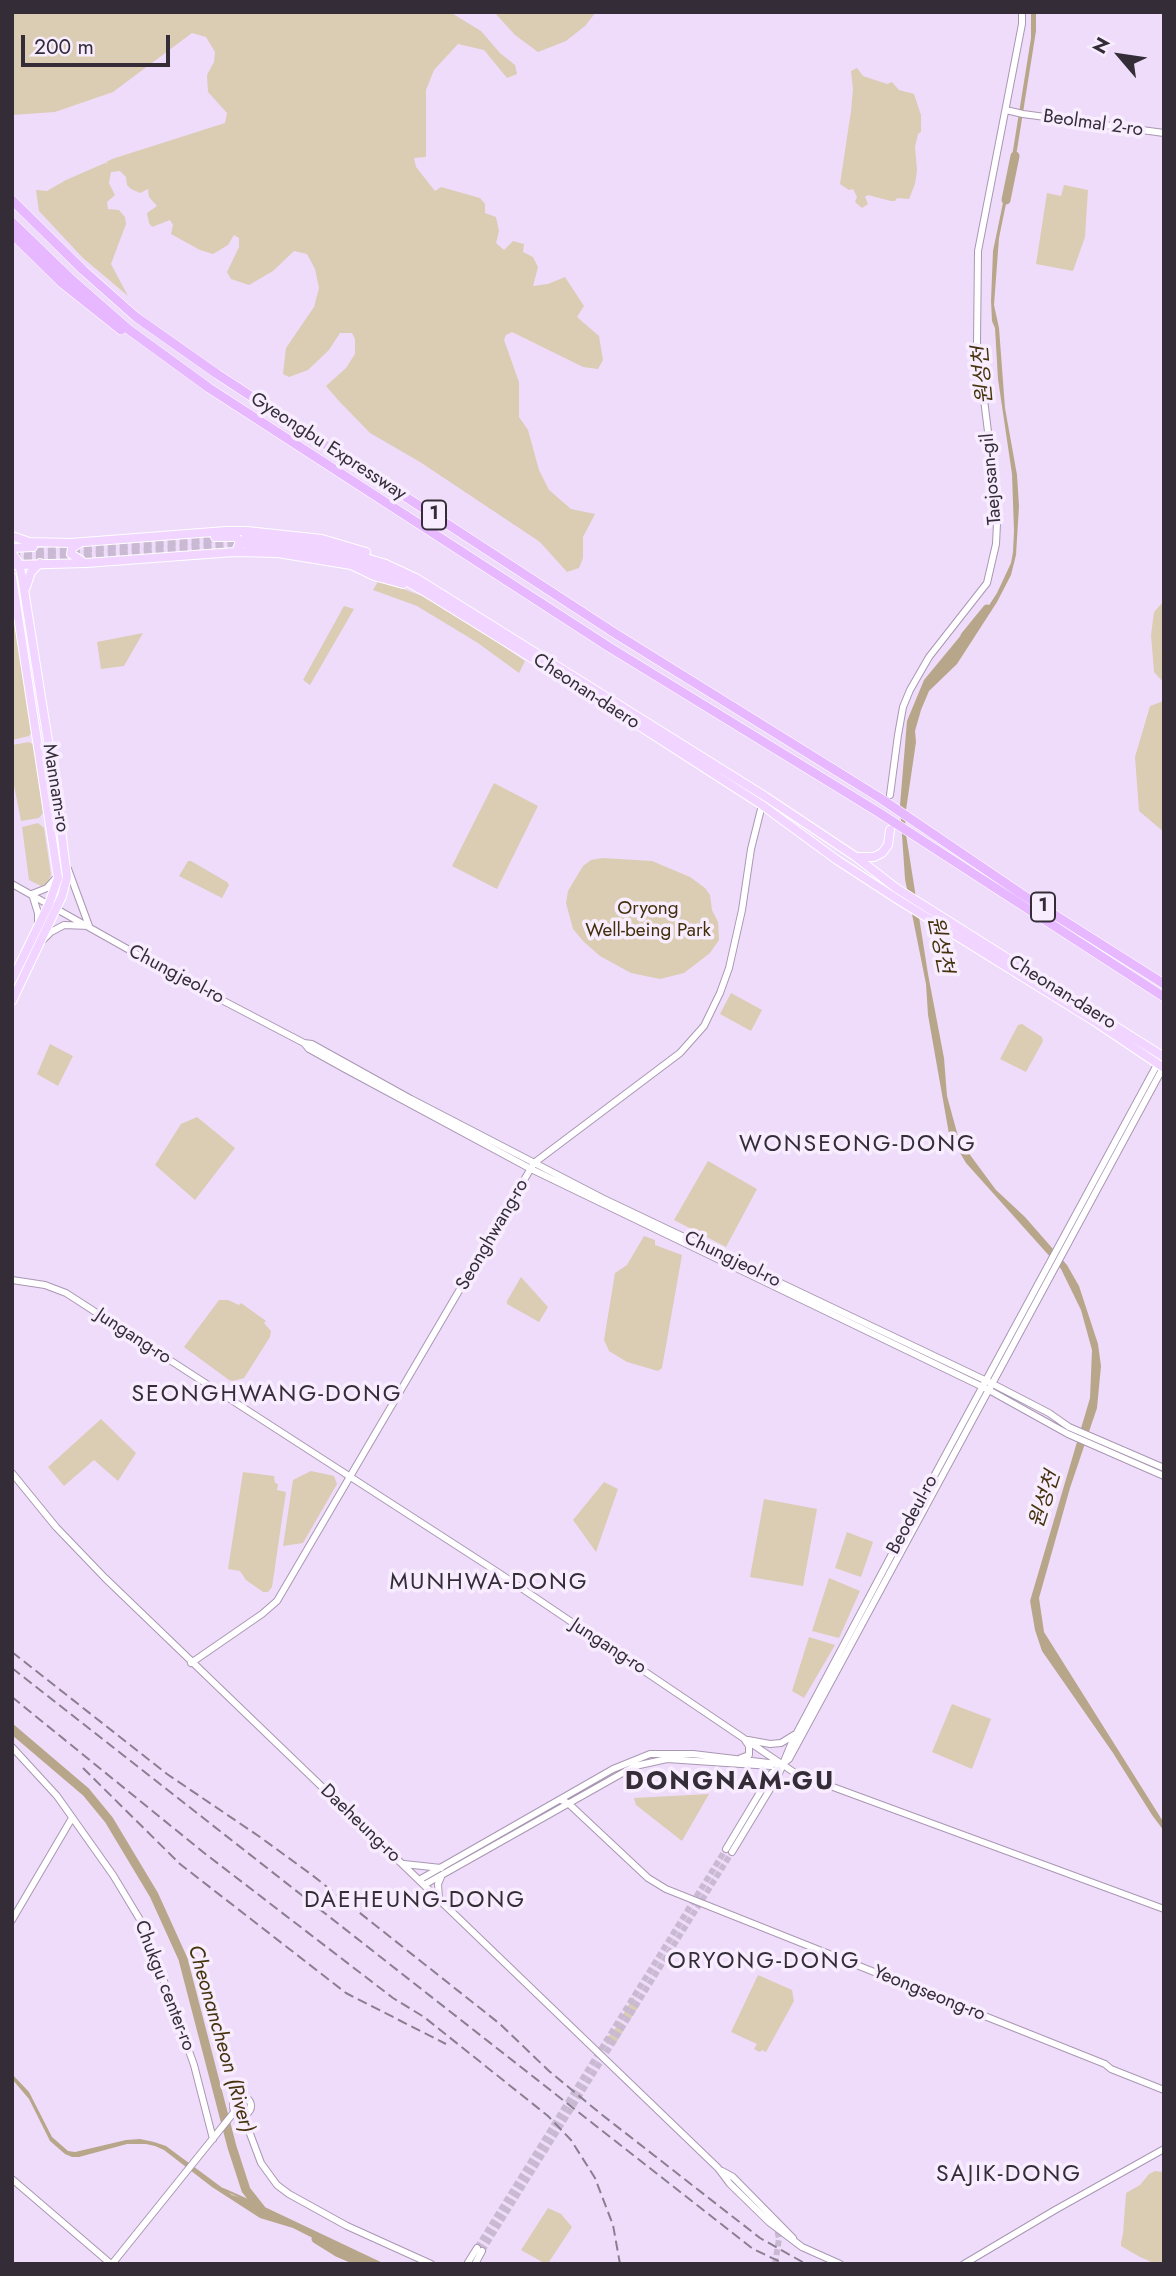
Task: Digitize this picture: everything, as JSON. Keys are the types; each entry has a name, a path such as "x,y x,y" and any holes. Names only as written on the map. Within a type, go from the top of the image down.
{"highway":[{"name":"Gyeongbu Expressway","path":"12,200 83,270 136,317 217,374 615,634 924,826 1020,893 1164,984"},
{"name":"Gyeongbu Expressway","path":"12,222 128,329 209,388 609,648 878,812 1164,997"},
{"path":"12,234 62,283 106,320 209,388"}],"main road":[{"path":"416,578 373,554 322,539 247,531 71,543 12,551 16,565 231,552 278,553 339,562 427,593"},
{"path":"12,536 29,542 71,543"},
{"path":"161,536 236,537 240,544 231,552"},
{"name":"Cheonan-daero","path":"1162,1063 925,906 903,897 837,860 762,805 596,698 396,575 347,558 300,548 244,541 295,541 330,547 386,564 416,578 600,691 856,857 903,897 925,917 1162,1063"},
{"path":"83,542 72,548 71,554 77,560 86,562"},
{"path":"17,595 40,563"},
{"name":"Mannam-ro","path":"16,565 17,595 61,875"},
{"name":"Mannam-ro","path":"12,577 67,867 61,875 53,906 35,942 12,1001"},
{"path":"856,857 874,857 882,853 888,845 890,830"},
{"name":"Mannam-ro","path":"12,979 35,942 37,929 53,906"}],"street":[{"name":"Taejosan-gil","path":"890,796 906,699 929,657 987,583 996,544 992,464 977,342 978,251 1008,110 1023,24 1022,12"},
{"name":"Beolmal 2-ro","path":"1008,110 1164,133"},
{"name":"Seonghwang-ro","path":"191,1663 277,1601 532,1166 680,1053 704,1026 720,993 736,944 751,849 762,805"},
{"path":"35,942 64,925 89,926 67,867"},
{"path":"37,929 38,912 32,894 52,884 61,875"},
{"name":"Chungjeol-ro","path":"12,884 172,974 304,1043 309,1049 345,1069 532,1166 858,1321 1096,1443"},
{"name":"Beodeul-ro","path":"782,1765 1162,1063"},
{"name":"Jungang-ro","path":"12,1280 45,1285 66,1293 499,1573 795,1773 1164,1909"},
{"name":"Beodeul-ro","path":"782,1765 789,1759 807,1726 986,1385"},
{"path":"1096,1443 1164,1468"},
{"path":"1096,1443 1164,1476"},
{"name":"Daeheung-ro","path":"12,1473 56,1527 104,1578 718,2168 730,2184 769,2222 797,2243 840,2264"},
{"path":"744,1739 770,1744 782,1743 800,1728"},
{"path":"738,1758 748,1755 749,1746 744,1739"},
{"name":"Chukgu center-ro","path":"12,1747 57,1796 113,1875 145,1928 194,2065 214,2138"},
{"path":"564,1802 613,1769 650,1754 681,1753 782,1765"},
{"path":"421,1882 564,1802 618,1774 652,1761 667,1759 782,1765"},
{"path":"729,1850 771,1774 782,1765"},
{"name":"Yeongseong-ro","path":"564,1802 648,1878 666,1889 1164,2090"},
{"path":"12,1920 72,1818"},
{"path":"401,1863 443,1871"},
{"path":"439,1899 438,1884 443,1871"},
{"path":"12,2179 111,2264 235,2111 237,2099 248,2100 251,2108 243,2115"},
{"path":"235,2111 243,2115 261,2163 283,2190 347,2226 431,2264"},
{"path":"964,2264 1164,2150"},
{"path":"718,2168 772,2220"},
{"path":"467,2264 479,2250 475,2264"}],"green space":[{"path":"12,12 450,12 481,31 500,53 515,65 517,74 507,78 484,50 458,44 434,70 426,90 426,157 414,158 416,167 435,191 441,187 480,198 485,204 485,213 496,217 499,231 496,243 504,250 513,241 524,244 523,252 533,257 538,267 533,286 548,284 565,277 584,306 577,317 599,336 603,360 598,369 583,367 512,332 506,335 504,340 519,382 519,417 528,430 539,470 549,490 571,509 595,514 583,537 583,558 579,568 567,572 540,542 420,462 370,433 338,400 326,386 346,368 355,354 355,339 352,333 340,333 329,350 308,370 289,377 283,374 286,348 314,307 319,288 315,269 307,254 294,251 273,271 249,285 231,279 227,272 239,247 239,238 234,235 228,245 213,254 171,234 173,225 170,220 152,227 147,213 157,206 149,197 148,189 140,193 131,189 120,171 111,172 109,183 115,195 107,202 108,209 119,210 125,217 126,224 111,264 128,296 83,258 39,211 36,190 47,191 66,180 108,164 106,162 112,159 225,123 227,113 208,92 207,75 214,62 215,52 206,37 192,33 113,92 55,112 12,115"},
{"path":"494,12 596,12 585,26 566,41 538,52 515,35"},
{"path":"857,68 863,76 887,84 892,82 899,90 914,94 921,115 921,132 915,147 915,184 909,199 897,198 891,201 868,195 865,197 868,204 862,208 855,202 857,197 853,189 849,190 840,184 851,111 851,71"},
{"path":"1064,185 1088,190 1085,237 1073,271 1036,264 1047,193 1061,196"},
{"path":"379,580 422,596 497,642 525,661 519,673 478,643 417,606 373,590"},
{"path":"1164,601 1164,832 1139,811 1135,757 1150,706 1161,702 1163,698 1163,682 1154,672 1151,635 1154,612"},
{"path":"12,603 32,732 29,736 12,740"},
{"path":"344,606 354,609 310,685 303,680"},
{"path":"143,633 124,666 101,669 97,642"},
{"path":"29,742 34,745 43,813 39,818 21,821 12,775 12,745"},
{"path":"494,783 538,806 497,889 452,866"},
{"path":"38,823 44,828 51,875 46,885 41,886 29,880 22,827"},
{"name":"Oryong Well-being Park","path":"602,858 652,861 690,877 705,888 710,895 712,910 718,922 719,940 710,953 684,973 660,979 631,973 600,956 584,942 573,929 566,903 568,891 583,866 591,860"},
{"path":"188,861 227,882 229,885 222,898 179,876"},
{"path":"731,993 762,1010 751,1031 720,1014"},
{"path":"1022,1024 1042,1037 1043,1041 1026,1072 1000,1059 1018,1025"},
{"path":"50,1044 73,1056 58,1086 37,1074"},
{"path":"197,1117 235,1148 195,1200 155,1165 181,1124"},
{"path":"708,1161 757,1189 726,1247 674,1220"},
{"path":"644,1236 655,1240 655,1245 682,1255 662,1368 658,1371 627,1362 609,1351 604,1340 615,1273 627,1265"},
{"path":"521,1277 548,1307 539,1322 507,1304"},
{"path":"219,1300 228,1300 239,1305 241,1303 266,1321 264,1323 271,1331 270,1337 244,1378 233,1381 184,1347"},
{"path":"101,1419 136,1453 118,1481 94,1460 64,1486 48,1467"},
{"path":"311,1471 334,1476 337,1484 303,1543 283,1546 293,1480"},
{"path":"243,1472 274,1476 275,1483 278,1484 277,1490 286,1492 272,1587 268,1592 263,1592 246,1580 240,1571 228,1569"},
{"path":"604,1482 618,1489 596,1552 573,1520"},
{"path":"764,1499 817,1509 803,1586 750,1577"},
{"path":"847,1532 873,1542 861,1577 835,1568"},
{"path":"829,1578 860,1591 839,1638 812,1631"},
{"path":"809,1637 835,1645 804,1698 792,1691"},
{"path":"952,1704 991,1719 972,1769 932,1752"},
{"path":"709,1794 682,1841 636,1805 634,1798"},
{"path":"758,1975 792,1990 794,2001 766,2052 754,2049 757,2044 731,2032"},
{"path":"633,1997 639,2006 630,2020 625,2020 621,2018"},
{"path":"619,2021 626,2026 615,2045 607,2044 603,2039 613,2033"},
{"path":"1155,2171 1164,2172 1164,2264 1156,2264 1121,2246 1126,2193"},
{"path":"548,2208 561,2214 572,2227 549,2262 544,2263 521,2250"}],"shaded area":[{"path":"1031,12 1036,12 1036,31 1017,150 999,238 994,305 999,328 1005,408 1017,475 1019,506 1016,555 1011,575 997,602 957,664 929,691 921,710 915,731 916,742 905,828 944,1058 947,1096 959,1140 996,1190 1025,1217 1067,1265 1079,1286 1098,1344 1101,1366 1097,1408 1070,1488 1039,1598 1044,1632 1164,1823 1164,1831 1042,1651 1035,1630 1030,1601 1090,1398 1092,1350 1081,1310 1061,1269 966,1163 949,1134 928,1015 926,984 905,879 900,805 907,721 924,680 962,634 975,627 997,593 1011,563 1013,552 1012,474 998,379 991,301 993,251 1010,169 1031,38"},
{"path":"12,2074 29,2092 52,2137 68,2151 75,2152 140,2139 166,2146 232,2195 252,2201 385,2264 364,2264 293,2228 260,2218 155,2146 127,2144 79,2157 65,2154 50,2141 29,2099 12,2079"}],"waterway":[{"name":"원성천","path":"1006,200 1015,156"},
{"name":"원성천","path":"965,636 987,609"},
{"name":"Cheonancheon (River)","path":"12,1729 86,1792 109,1820 154,1895 183,1959 232,2147 246,2190 261,2209"},
{"path":"223,2189 250,2201"},
{"name":"Cheonancheon (River)","path":"316,2239 365,2264"}],"tunnel":[{"path":"12,554 221,539"},
{"path":"12,560 243,544"},
{"path":"477,2248 726,1849"},
{"path":"482,2251 732,1852"},
{"path":"775,2264 779,2239 777,2228"}],"railway":[{"path":"12,1652 167,1774 312,1875 500,2024 549,2071 601,2114 760,2238 806,2264"},
{"path":"12,1668 753,2249 785,2264"},
{"path":"12,1697 203,1852 393,1998 424,2017 548,2116 571,2140 595,2178 613,2225 620,2264"},
{"path":"83,1768 180,1864 346,1993 446,2044"}],"district":[{"name":"WONSEONG-DONG","path":"858,1145"},
{"name":"SEONGHWANG-DONG","path":"267,1395"},
{"name":"MUNHWA-DONG","path":"489,1583"},
{"name":"DONGNAM-GU","path":"730,1783"},
{"name":"DAEHEUNG-DONG","path":"415,1901"},
{"name":"ORYONG-DONG","path":"764,1962"},
{"name":"SAJIK-DONG","path":"1009,2175"}]}
